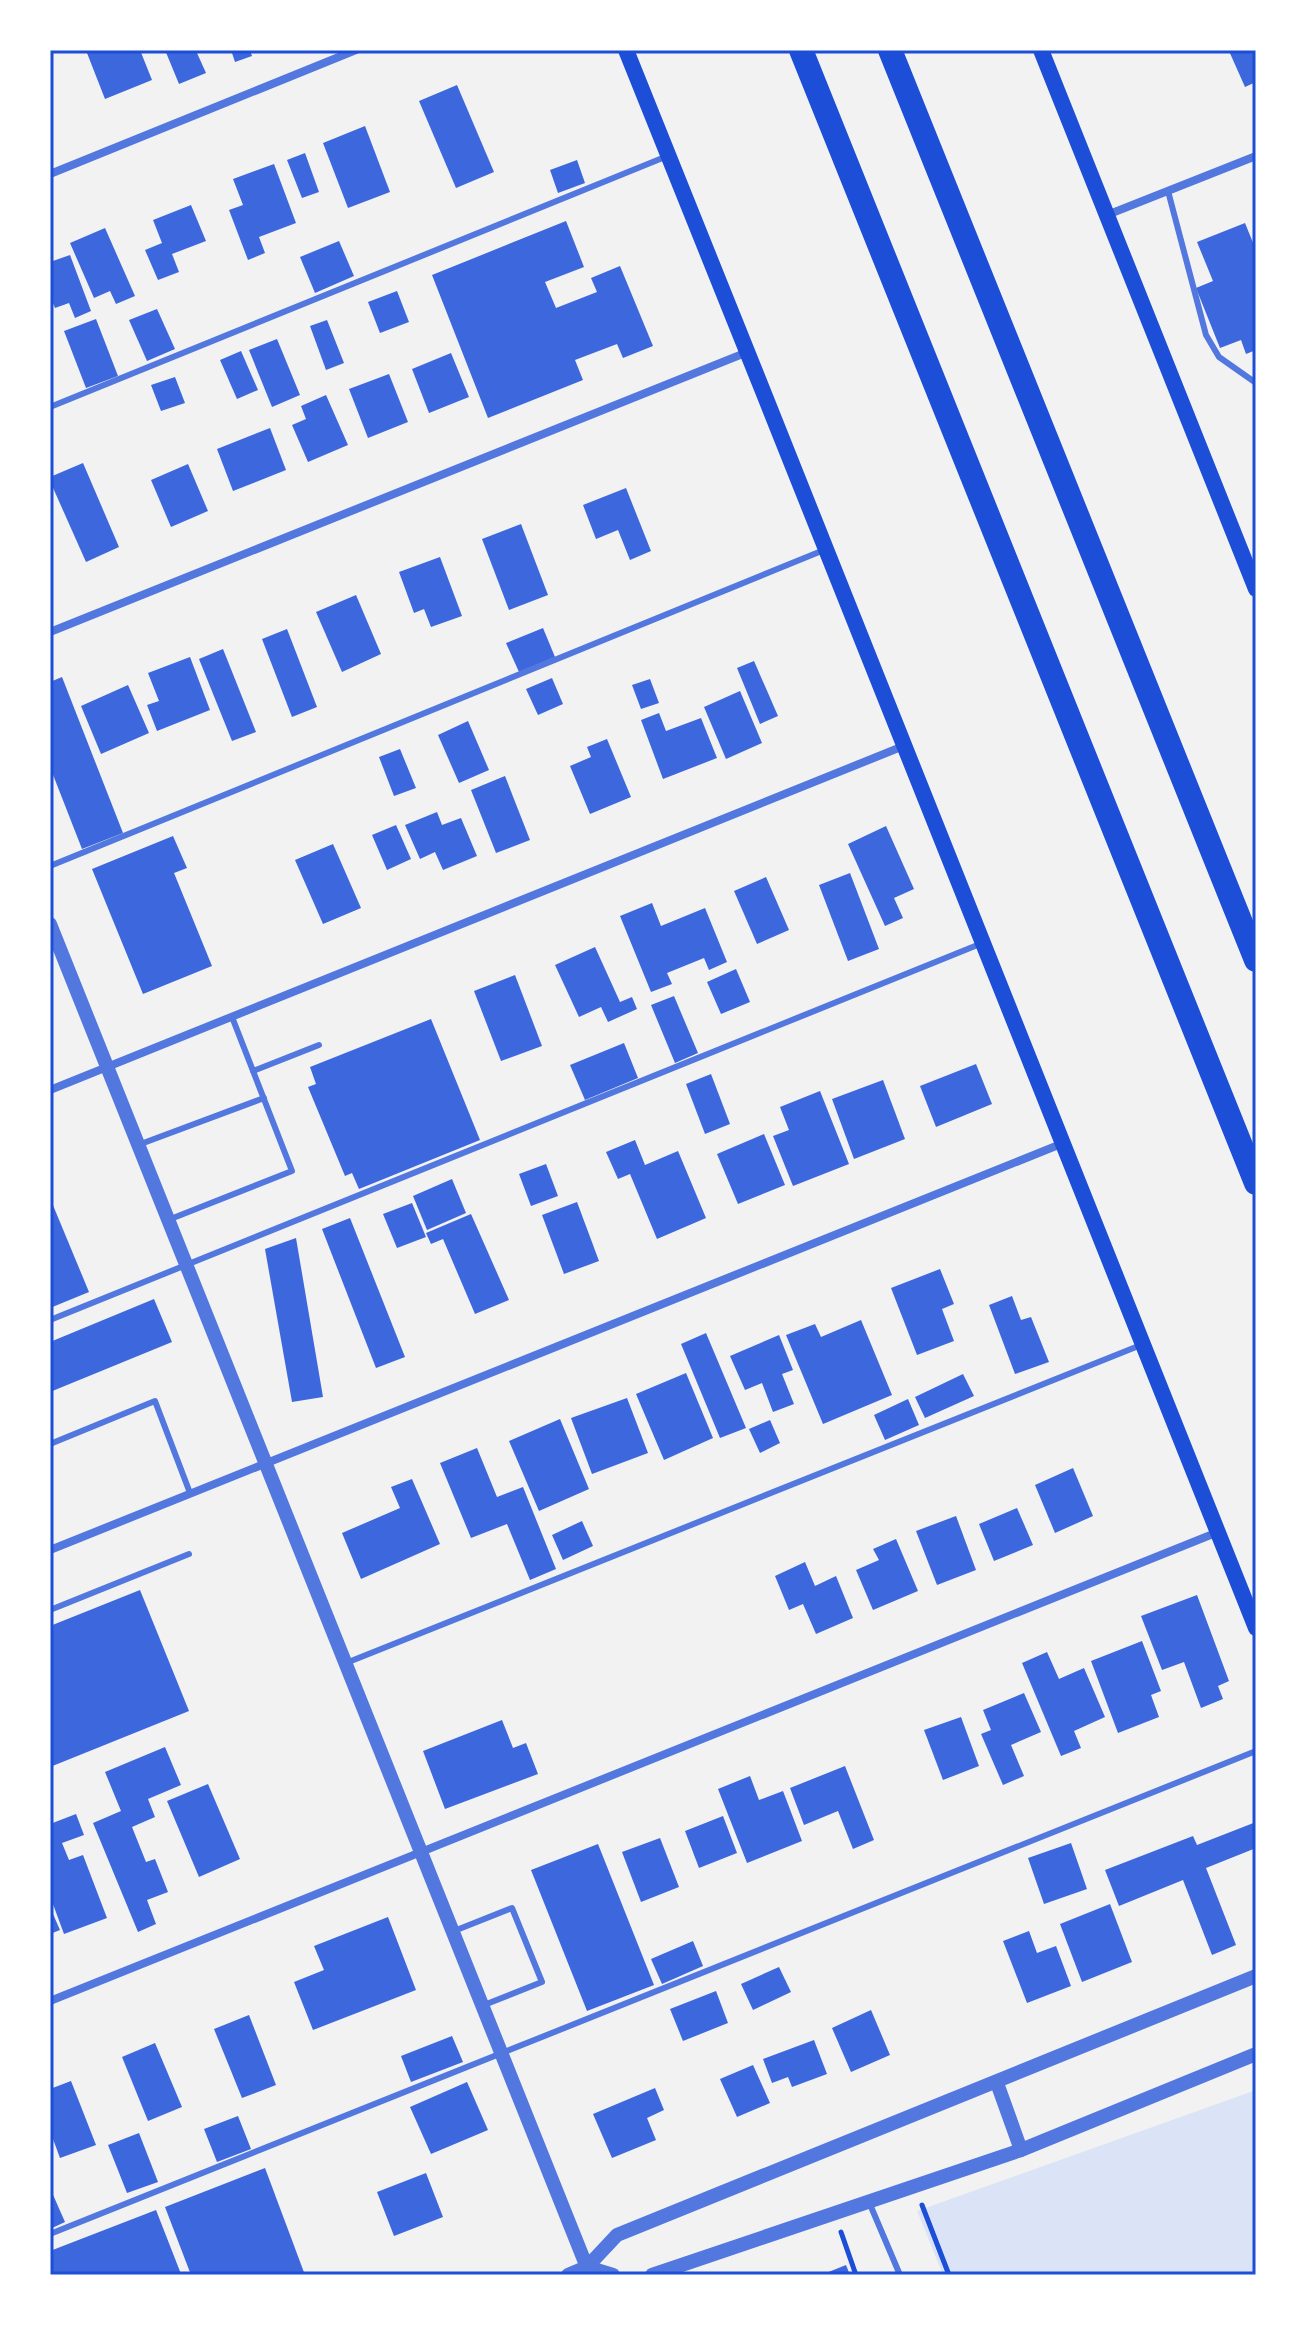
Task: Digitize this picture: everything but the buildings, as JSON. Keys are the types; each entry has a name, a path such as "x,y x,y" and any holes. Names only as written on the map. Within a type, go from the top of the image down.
{"highway":[{"path":"801,50 1256,1183"},
{"path":"890,50 1256,960"}],"main road":[{"path":"626,50 745,353 907,745 1061,1144 1256,1628"},
{"path":"1041,50 1256,589"}],"street":[{"path":"50,174 356,50"},
{"path":"1107,215 1256,156"},
{"path":"50,632 745,353"},
{"path":"50,1090 907,745"},
{"path":"50,924 589,2271"},
{"path":"50,1550 1061,1144"},
{"path":"50,2001 1218,1532"},
{"path":"589,2271 617,2235 1256,1976"},
{"path":"652,2275 1021,2150 1256,2054"},
{"path":"997,2083 1021,2150"},
{"path":"568,2275 589,2271 613,2275"}],"lane":[{"path":"50,407 668,156"},
{"path":"1168,191 1206,335 1219,357 1256,383"},
{"path":"50,866 828,548"},
{"path":"50,1320 983,943"},
{"path":"168,1220 292,1171 232,1017"},
{"path":"253,1071 319,1045"},
{"path":"138,1145 264,1098"},
{"path":"346,1663 1141,1345"},
{"path":"50,1444 155,1401 190,1493"},
{"path":"50,1610 189,1554"},
{"path":"50,2234 1256,1751"},
{"path":"454,1931 512,1908 542,1982 484,2005"},
{"path":"869,2202 900,2275"}],"path":[{"path":"922,2205 949,2275"},
{"path":"841,2232 856,2275"}],"shaded area":[{"path":"1256,2090 1256,2275 943,2275 917,2211"}]}
